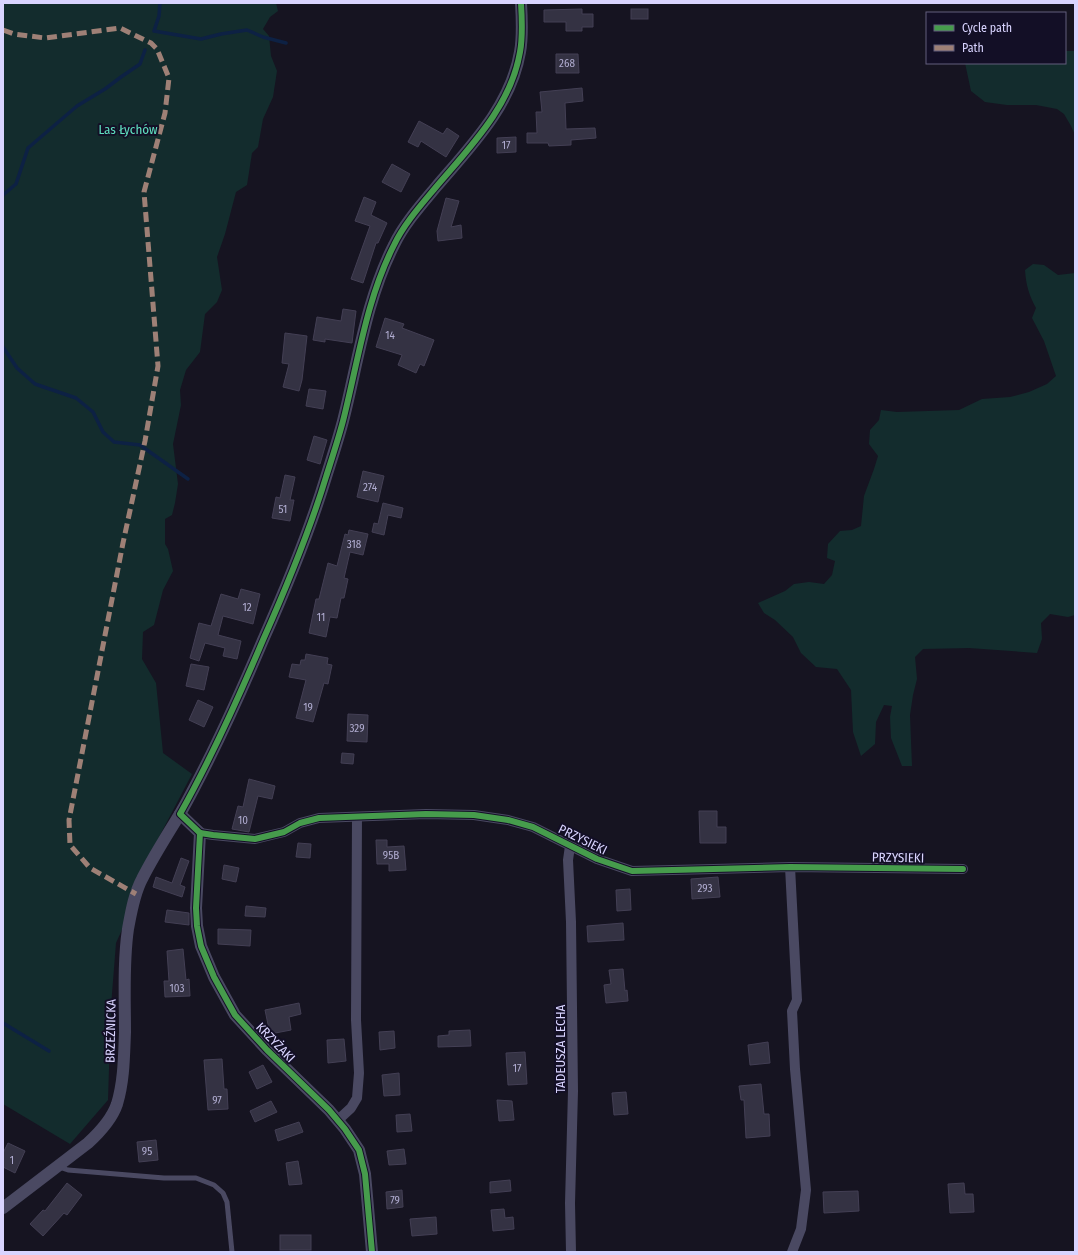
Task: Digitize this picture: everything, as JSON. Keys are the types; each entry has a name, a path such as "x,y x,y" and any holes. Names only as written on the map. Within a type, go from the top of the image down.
{"street":[{"name":"BRZEŹNICKA","path":"4,1206 88,1143 108,1120 116,1105 123,1072 125,966 128,928 141,880 180,814 218,743 294,569 310,527 343,421 366,322 383,266 395,242 413,216 427,197 481,134 499,108 513,78 520,52 522,25 521,3"},
{"path":"180,814 200,833"},
{"name":"PRZYSIEKI","path":"200,833 255,839 284,832 300,823 319,818 426,814 474,815 508,820 533,827 597,859 632,871 790,867 963,869"},
{"path":"338,1120 351,1108 357,1098 359,1073 356,1020 357,817"},
{"name":"KRZYŻAKI","path":"200,833 196,908 197,926 201,946 214,976 235,1015 267,1050 329,1110 345,1129 359,1150 366,1174 372,1252"},
{"name":"TADEUSZA LECHA","path":"570,846 568,860 572,922 574,1091 570,1202 571,1252"},
{"path":"790,867 797,1000 792,1011 806,1190 801,1229 792,1252"}],"lane":[{"path":"58,1166 68,1170 164,1178 196,1178 214,1185 223,1193 227,1202 232,1252"}],"green space":[{"name":"Las Łychów","path":"3,3 276,3 278,11 270,17 263,29 269,36 271,56 277,71 273,97 263,119 258,147 252,153 247,185 236,192 225,234 217,257 222,290 217,302 205,314 200,352 186,370 180,390 181,405 173,444 178,484 172,515 165,519 165,544 168,549 173,571 163,590 154,625 143,632 142,659 156,683 163,753 192,774 137,879 125,923 116,943 111,1006 108,1100 70,1144 3,1104"},
{"path":"1066,51 1075,51 1075,135 1064,114 1057,109 1036,105 1007,105 985,102 971,91 965,64 1066,64"},
{"path":"1033,264 1044,265 1058,275 1075,273 1075,615 1068,617 1050,614 1041,623 1042,639 1037,653 969,648 923,649 915,657 917,679 910,715 912,766 902,766 891,738 890,717 892,706 884,705 876,722 875,744 861,756 853,732 851,690 837,669 816,667 801,653 793,637 775,620 764,613 758,603 785,591 794,584 809,582 824,584 832,575 835,561 827,558 828,544 840,531 852,530 861,526 864,496 878,456 869,444 870,430 879,420 881,410 897,412 959,410 982,399 1010,397 1029,392 1047,384 1056,376 1044,341 1032,318 1036,308 1028,290 1025,270"}],"building":[{"path":"582,9 582,14 593,14 593,27 582,27 582,31 566,31 566,22 544,22 544,10"},
{"path":"631,9 648,9 648,19 631,19"},
{"path":"556,54 578,54 579,73 556,73"},
{"path":"582,88 583,101 565,103 566,129 595,128 596,138 571,140 571,145 549,146 548,143 527,143 527,133 537,133 536,112 542,112 540,92"},
{"path":"419,121 443,134 447,128 459,136 446,157 421,141 418,147 408,142"},
{"path":"516,137 516,152 497,153 497,138"},
{"path":"392,164 410,174 401,192 382,182"},
{"path":"364,197 376,202 371,215 387,223 378,243 376,243 363,283 351,279 370,226 355,221"},
{"path":"446,198 459,201 451,227 461,225 462,238 438,241 437,231"},
{"path":"343,309 356,311 352,343 325,339 325,342 313,340 317,317 341,321"},
{"path":"385,318 404,324 402,328 434,340 424,366 420,364 416,373 398,365 402,355 376,347"},
{"path":"285,333 307,336 302,380 299,391 283,387 289,364 282,363"},
{"path":"309,389 326,391 323,409 306,406"},
{"path":"314,436 327,440 320,464 307,460"},
{"path":"363,471 384,476 378,502 357,497"},
{"path":"285,475 295,477 290,500 294,500 290,521 272,518 276,497 280,498"},
{"path":"383,503 403,508 401,518 388,515 384,535 372,532 374,523 378,524"},
{"path":"349,530 368,534 363,555 350,552 344,578 348,579 344,598 341,598 337,618 330,617 326,637 309,633 316,599 319,599 328,563 337,566 345,534 348,535"},
{"path":"241,589 260,594 253,624 223,616 218,635 241,641 237,659 223,656 225,648 205,643 199,661 190,658 199,623 211,626 221,594 238,599"},
{"path":"306,654 328,658 327,664 332,665 328,684 324,683 313,722 296,718 306,680 289,677 292,664 300,665 301,660 305,660"},
{"path":"191,664 209,667 204,690 186,686"},
{"path":"198,700 213,707 204,727 189,720"},
{"path":"348,714 368,715 367,742 347,741"},
{"path":"342,753 354,754 353,764 341,763"},
{"path":"249,779 275,786 272,799 258,796 249,832 232,829 238,806 243,807"},
{"path":"699,811 717,811 717,827 726,827 726,843 700,843"},
{"path":"376,840 387,840 387,847 404,846 406,870 389,871 389,864 377,864"},
{"path":"298,843 311,844 310,858 296,857"},
{"path":"181,858 189,861 180,885 185,887 182,897 153,887 156,877 172,883"},
{"path":"224,865 239,868 236,882 222,879"},
{"path":"718,877 720,897 692,899 691,879"},
{"path":"630,889 631,910 617,911 616,890"},
{"path":"246,906 266,908 265,917 245,916"},
{"path":"167,910 189,913 189,925 165,922"},
{"path":"623,923 624,940 588,942 587,926"},
{"path":"218,929 251,930 250,946 218,944"},
{"path":"183,949 186,980 189,979 190,996 165,997 164,981 169,981 167,951"},
{"path":"623,969 625,991 627,990 628,1001 606,1003 604,985 611,984 609,970"},
{"path":"299,1003 301,1014 289,1017 291,1030 270,1034 265,1010"},
{"path":"470,1030 471,1046 438,1047 438,1036 449,1035 449,1031"},
{"path":"394,1031 395,1048 380,1050 379,1032"},
{"path":"344,1039 346,1061 328,1063 327,1040"},
{"path":"768,1042 770,1063 750,1065 748,1045"},
{"path":"525,1052 527,1084 508,1085 506,1053"},
{"path":"222,1059 224,1089 227,1089 228,1109 208,1110 204,1060"},
{"path":"263,1065 272,1082 257,1089 249,1072"},
{"path":"399,1073 400,1095 384,1096 382,1075"},
{"path":"761,1084 764,1114 769,1114 770,1136 746,1138 744,1100 741,1100 739,1086"},
{"path":"626,1092 628,1114 614,1115 612,1093"},
{"path":"497,1100 512,1101 514,1120 499,1121"},
{"path":"271,1101 277,1112 255,1122 250,1111"},
{"path":"410,1114 412,1131 397,1132 396,1115"},
{"path":"299,1122 303,1132 278,1141 275,1130"},
{"path":"156,1140 158,1160 139,1162 137,1142"},
{"path":"8,1143 25,1151 15,1173 3,1167 3,1153"},
{"path":"404,1149 406,1164 389,1165 387,1151"},
{"path":"298,1161 302,1184 289,1185 286,1163"},
{"path":"510,1180 511,1191 490,1193 490,1182"},
{"path":"67,1183 82,1195 67,1215 64,1213 43,1236 30,1224 43,1210 45,1211"},
{"path":"964,1183 965,1194 973,1194 974,1212 950,1213 948,1184"},
{"path":"402,1190 403,1207 387,1209 386,1192"},
{"path":"858,1191 859,1211 824,1213 823,1192"},
{"path":"504,1209 505,1218 513,1217 514,1229 493,1231 491,1210"},
{"path":"436,1217 437,1234 412,1236 410,1219"},
{"path":"280,1235 311,1235 311,1250 280,1250"}],"waterway":[{"path":"160,3 159,16 154,31 201,39 247,30 263,37 286,43"},
{"path":"3,195 16,184 28,148 77,106 105,89 140,64 145,50"},
{"path":"3,347 17,368 35,384 76,398 93,412 103,432 114,442 140,445 188,479"},
{"path":"3,1023 49,1051"}],"marked path":[{"path":"3,30 14,34 45,38 120,28 151,43 157,49 169,78 165,113 144,192 158,366 145,441 123,543 69,820 70,845 90,868 136,894"}],"cycle path":[{"path":"200,833 180,814 203,771 234,706 281,600 305,539 339,435 370,309 384,266 398,237 408,222 475,141 487,125 508,90 515,72 521,46 521,3"},
{"path":"200,833 255,839 284,832 300,823 319,818 426,814 474,815 508,820 533,827 597,859 632,871 790,867 963,869"},
{"path":"200,833 196,908 197,926 201,946 214,977 235,1015 267,1050 329,1110 345,1129 359,1150 365,1174 372,1252"}]}
